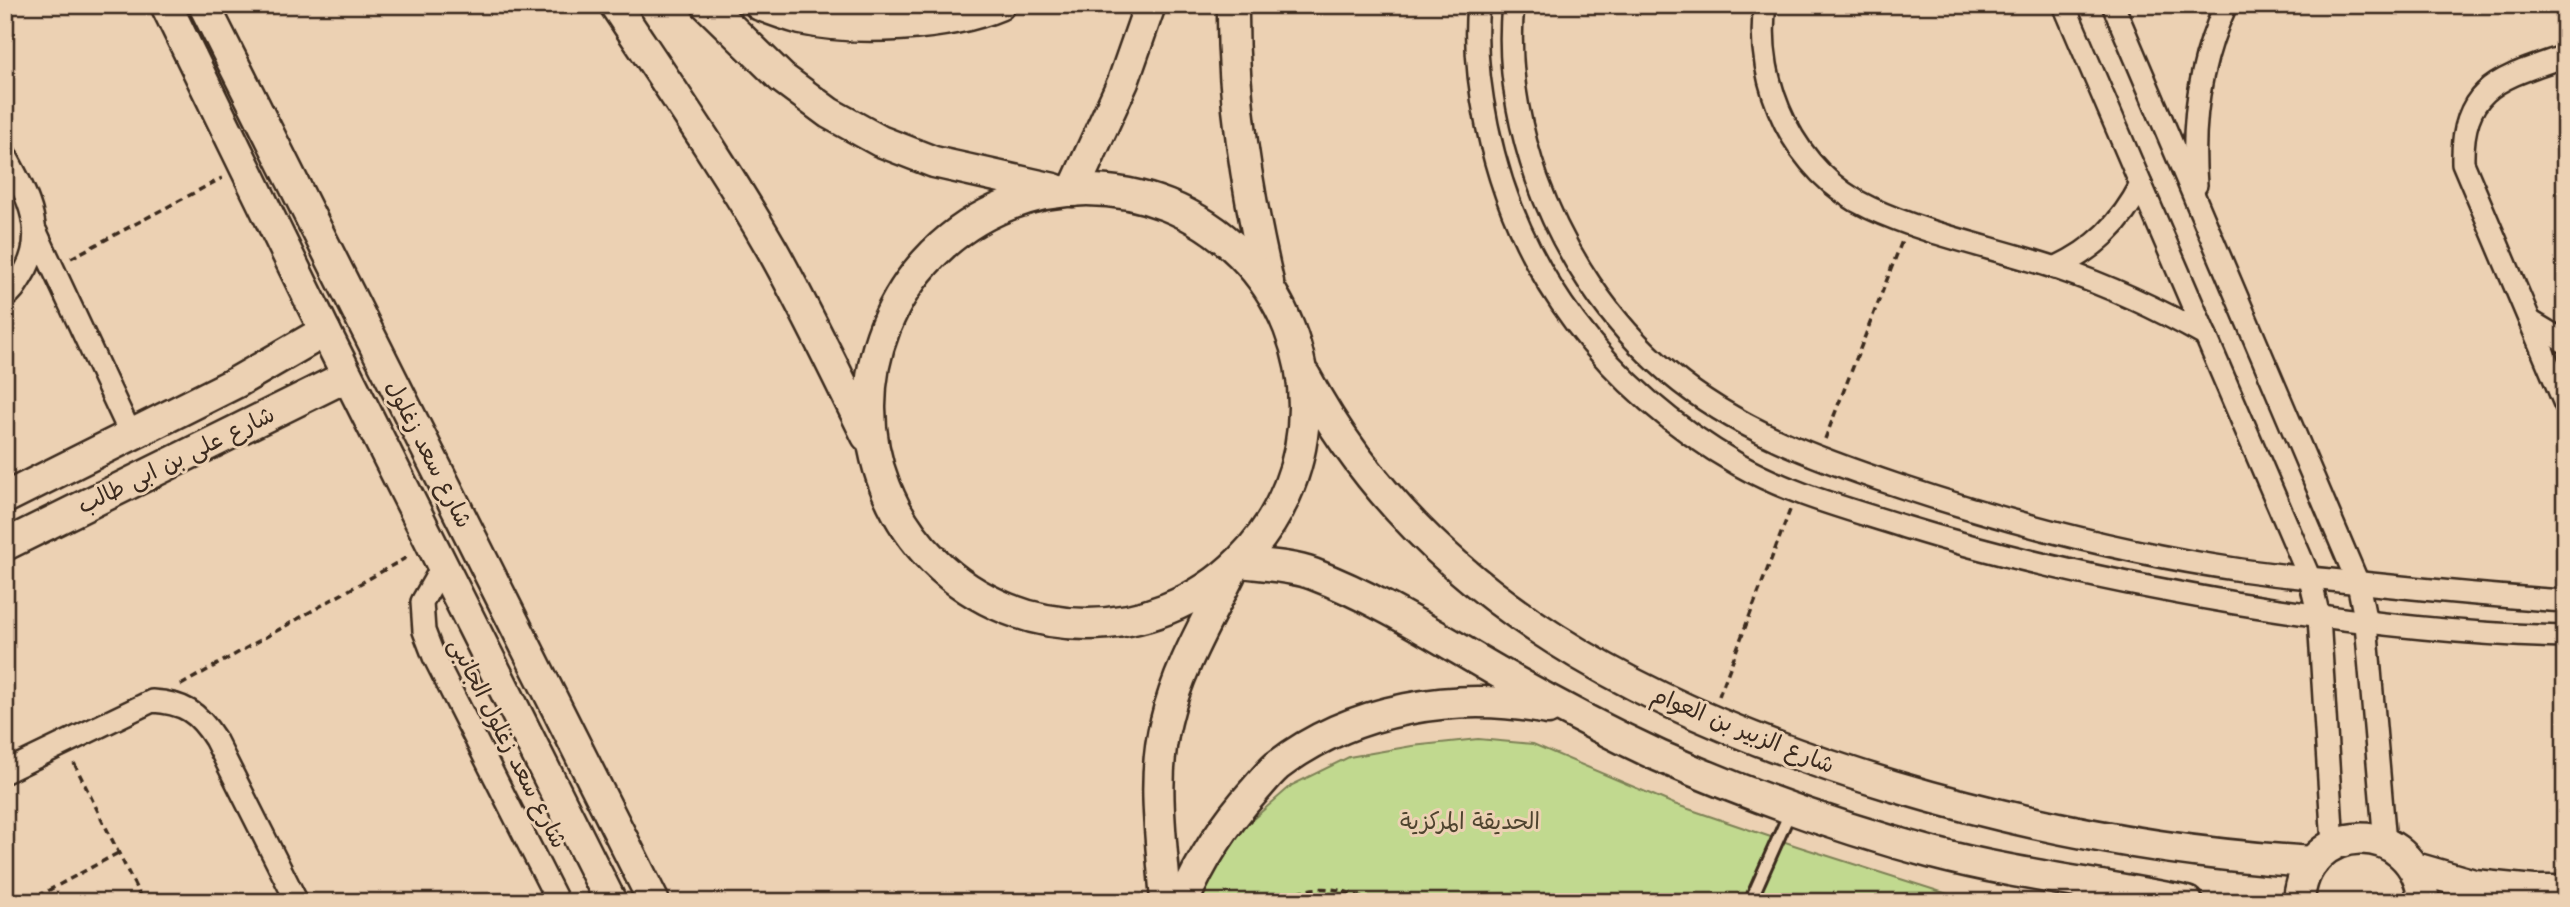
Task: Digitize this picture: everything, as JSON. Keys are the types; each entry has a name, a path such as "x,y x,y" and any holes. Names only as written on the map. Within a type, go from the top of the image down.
{"street":[{"name":"شارع سعد زغلول","path":"166,5 347,376 608,895"},
{"name":"شارع سعد زغلول","path":"204,5 654,902"},
{"path":"615,5 714,155 772,250 820,339 873,447 886,488 903,522 927,553 956,579 988,600 1024,615 1062,623 1088,624 1139,618 1176,606 1210,587 1237,565 1263,535 1282,504 1302,437 1304,401 1300,366 1290,332 1269,289 1252,213 1240,135 1233,57 1233,5"},
{"path":"707,5 782,78 829,113 880,141 934,162 1067,191"},
{"path":"760,5 801,19 860,26 978,14 999,5"},
{"path":"1067,191 1123,82 1150,5"},
{"path":"1478,5 1476,20 1480,91 1495,161 1518,228 1552,291 1587,340 1646,400 1692,436 1743,467 1797,491 1945,539 2017,558 2181,594 2366,623 2446,631 2565,637"},
{"path":"1513,5 1514,84 1527,148 1548,210 1579,269 1618,322 1668,373 1713,405 1765,435 1818,457 1957,505 2085,540 2203,564 2310,579 2464,595 2565,601"},
{"path":"1765,5 1762,28 1766,71 1779,113 1801,151 1832,183 1868,207 1909,223 2107,286 2158,308 2206,336"},
{"path":"2064,5 2310,579 2319,617 2323,854 2303,880 2299,902"},
{"path":"2113,5 2358,583 2366,623 2385,843 2407,858 2415,869 2423,886 2424,902"},
{"path":"2197,201 2194,121 2210,44 2226,5"},
{"path":"2565,56 2500,79 2482,95 2469,115 2462,139 2463,163 2565,404"},
{"path":"5,154 29,198 36,232 131,435"},
{"path":"2055,268 2087,250 2115,226 2130,207 2141,185"},
{"path":"873,447 870,404 874,362 887,322 907,285 934,252 966,225 1004,205 1067,191 1109,190 1156,201 1200,222 1238,252 1269,289"},
{"path":"5,298 11,294 30,265 36,232"},
{"path":"2530,321 2565,342"},
{"name":"شارع على بن ابى طالب","path":"5,498 237,382 325,331"},
{"name":"شارع الزبير بن العوام","path":"1300,366 1325,412 1366,471 1413,525 1465,574 1522,618 1583,656 1644,692 1709,721 1781,751 1862,777 2011,818 2163,848 2239,858 2323,854 2359,838 2385,843"},
{"path":"1646,400 1668,373"},
{"name":"شارع على بن ابى طالب","path":"5,545 347,376"},
{"path":"237,382 256,421"},
{"name":"شارع سعد زغلول الجانبى","path":"436,555 422,602 424,631 434,657 558,902"},
{"path":"1237,565 1311,573 1438,636 1571,713 1748,794 1840,826 1934,853 2044,877 2187,902"},
{"path":"1166,902 1159,797 1159,759 1165,722 1176,685 1237,565"},
{"path":"5,772 152,701 171,703 190,710 205,722 297,902"},
{"path":"1183,902 1212,845 1240,806 1276,767 1320,740 1367,719 1417,706 1468,701 1520,703 1571,713"},
{"path":"2415,869 2474,885 2565,891"},
{"path":"608,895 638,871"}],"lane":[{"path":"1750,902 1791,809"}],"path":[{"path":"2559,5 2565,19"},
{"path":"53,267 245,165"},
{"path":"1818,457 1909,223"},
{"path":"1709,721 1797,491"},
{"path":"152,701 436,555"},
{"path":"64,743 143,902"},
{"path":"30,901 118,853"},
{"path":"1275,902 1304,889 1321,888 1347,891 1370,902"}],"green space":[{"name":"الحديقة المركزية","path":"1478,739 1533,744 1674,804 1957,897 1983,902 1202,902 1209,880 1244,827 1292,785 1349,757 1412,746"}]}
